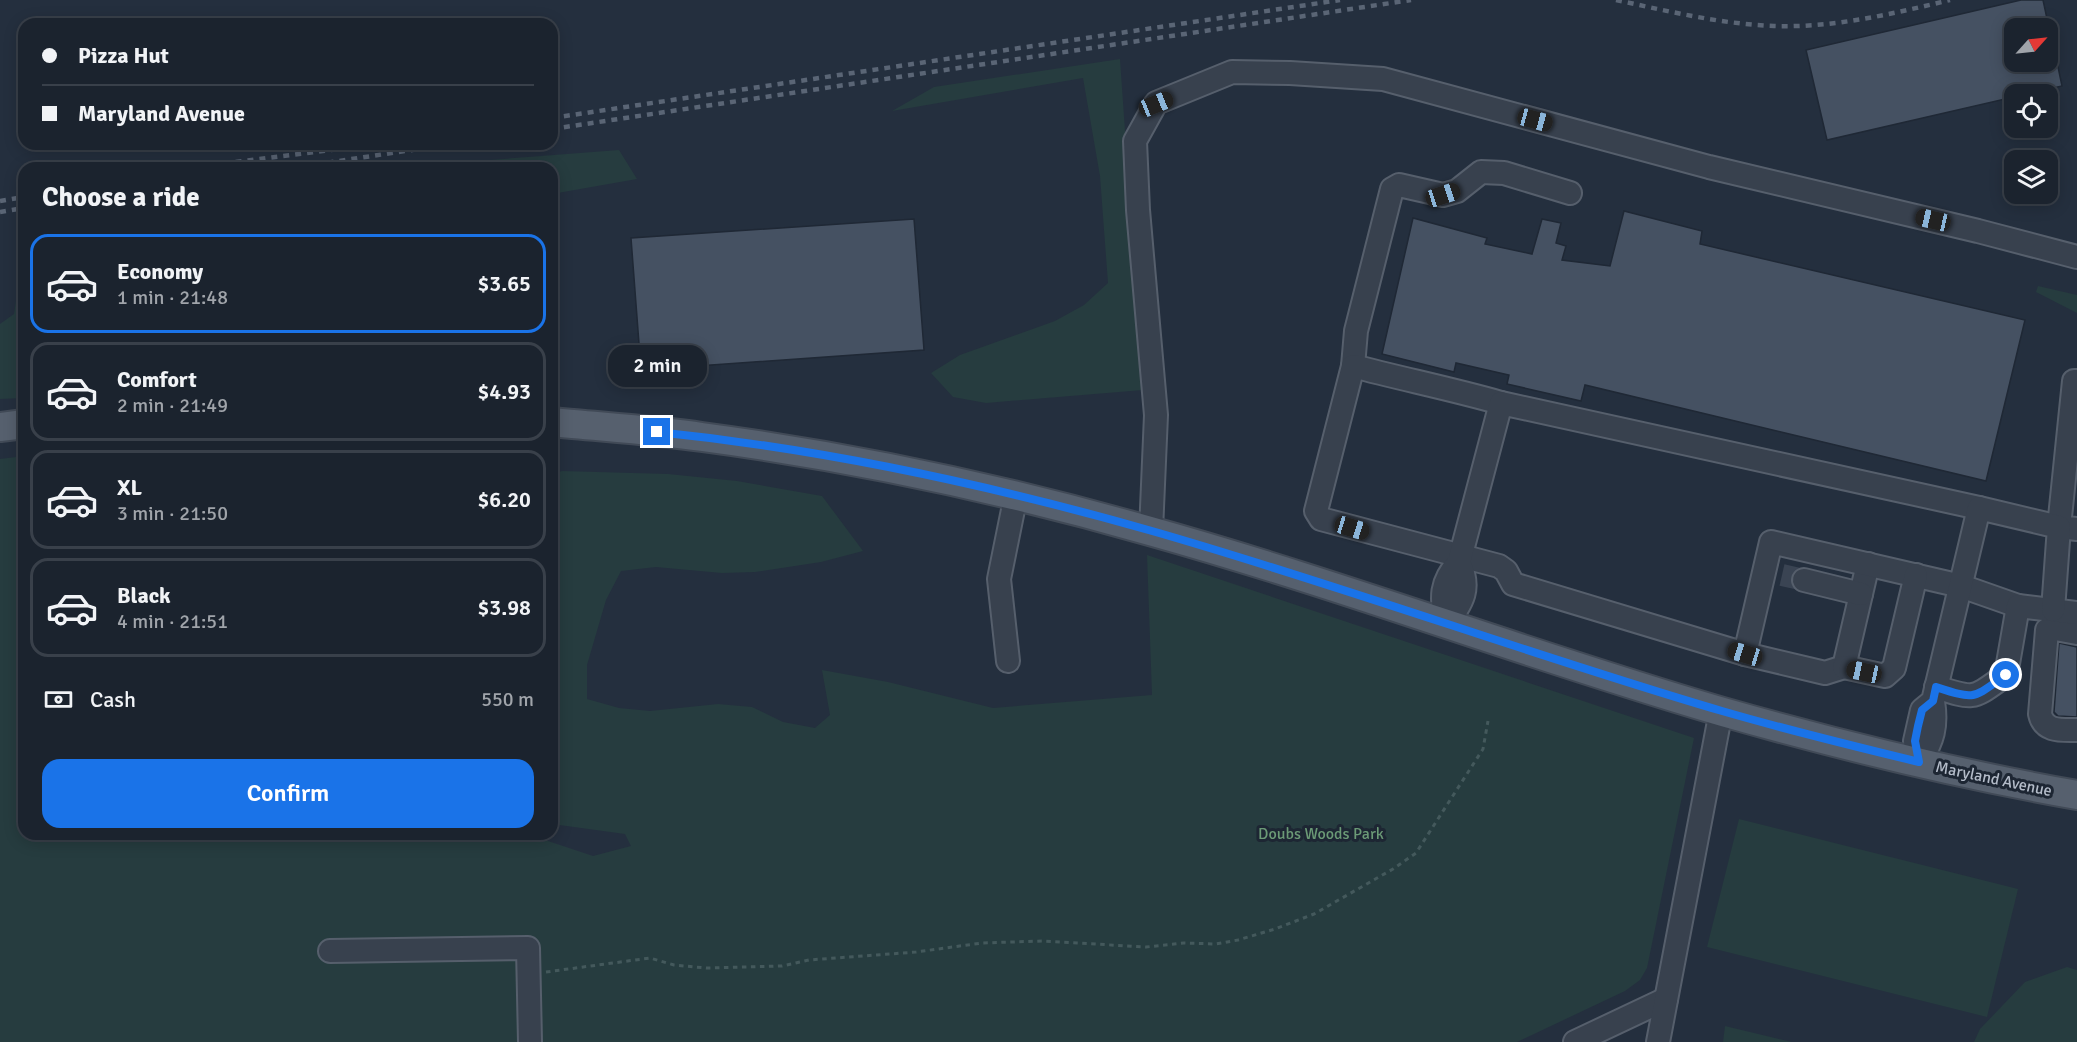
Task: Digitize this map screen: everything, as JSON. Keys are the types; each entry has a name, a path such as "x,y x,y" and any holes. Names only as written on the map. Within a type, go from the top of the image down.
{"main road":[{"name":"Maryland Avenue","path":"558,423 699,436 866,463 1016,495 1151,531 1721,711 1822,739 1919,762 2077,795"},
{"path":"0,427 18,425"}],"lane":[{"path":"1151,531 1156,416 1138,210 1135,141 1156,104 1232,72 1383,79 1709,167 2077,257"},
{"path":"1570,193 1504,173 1493,172 1481,172 1457,191 1443,195 1399,185 1392,189 1356,331 1353,366 1316,511 1321,519 1460,558 1498,566 1506,571 1513,584 1745,654 1825,673 1844,667 1885,676 1894,668 1916,575"},
{"path":"1353,366 1407,381 1458,390 1501,403 2068,528"},
{"path":"2053,610 2068,528 2074,381 2077,381"},
{"path":"1446,624 1441,598 1449,572 1460,558 1501,403"},
{"path":"1008,661 999,579 1016,495"},
{"path":"1919,762 1915,741 1922,710 1934,694 1980,508"},
{"path":"1745,654 1773,573 1771,542 1960,586 2018,606 2077,613"},
{"path":"1844,667 1868,564"},
{"path":"1804,580 1861,594"},
{"path":"1934,694 1966,697 1977,695 2006,675 2018,606"},
{"path":"2077,633 2050,628 2047,630 2040,714 2042,723 2048,728 2077,730"},
{"path":"1658,1042 1721,711"},
{"path":"330,951 528,948 530,1042"},
{"path":"1575,1042 1666,999"}],"path":[{"path":"528,973 553,972 650,958 674,965 706,968 782,966 809,960 916,952 982,943 1042,941 1146,947 1184,943 1216,944 1238,940 1314,914 1393,870 1416,853 1483,749 1488,721"}],"green space":[{"path":"1120,59 1143,390 986,403 953,397 931,373 960,355 1055,321 1084,305 1108,283 1100,176 1083,78 892,111 934,87"},
{"path":"619,150 637,179 558,193 558,162 463,162"},
{"path":"2038,286 2077,295 2077,313 2036,292"},
{"path":"18,288 18,398 0,399 0,324 14,314"},
{"name":"Doubs Woods Park","path":"18,457 18,840 545,840 593,856 631,846 625,834 558,825 558,473 668,474 737,481 822,496 863,551 821,562 755,572 722,573 656,567 621,571 606,600 587,665 587,699 619,708 650,711 718,704 752,707 783,722 815,728 830,715 822,670 888,682 993,708 1152,695 1147,555 1694,738 1647,968 1640,980 1625,991 1517,1042 0,1042 0,459"},
{"path":"1739,819 2018,889 1987,1017 1707,947"},
{"path":"2067,967 2077,970 2077,1042 1974,1042 1980,1029 2025,982"},
{"path":"1725,1026 1792,1042 1723,1042"}],"building":[{"path":"2021,0 2043,0 2047,18 2004,18 2004,72 2058,72 2058,67 2062,86 2058,87 2058,84 2004,84 2004,99 1827,140 1806,50"},
{"path":"1624,211 1702,231 1700,244 2025,320 1986,481 1585,385 1581,401 1507,384 1509,375 1456,363 1454,372 1382,354 1413,218 1487,238 1485,244 1532,254 1542,219 1561,223 1556,243 1566,246 1562,260 1610,266"},
{"path":"914,219 924,350 641,370 631,238"},
{"path":"2059,643 2077,647 2077,717 2058,716 2054,712"}],"tunnel":[{"path":"1782,575 1804,580"}],"railway":[{"path":"558,117 1340,0"},
{"path":"558,128 1411,0"},
{"path":"1616,0 1714,20 1774,26 1818,25 1862,19 1950,0"},
{"path":"236,162 330,150"},
{"path":"332,162 412,150"},
{"path":"0,201 18,198"},
{"path":"0,212 18,209"}],"route":[{"path":"657,432 699,436 866,463 1016,495 1151,531 1269,567 1721,711 1822,739 1919,762 1915,741 1918,726 1922,710 1933,701 1936,687 1966,697 1977,695 2006,675"}]}
